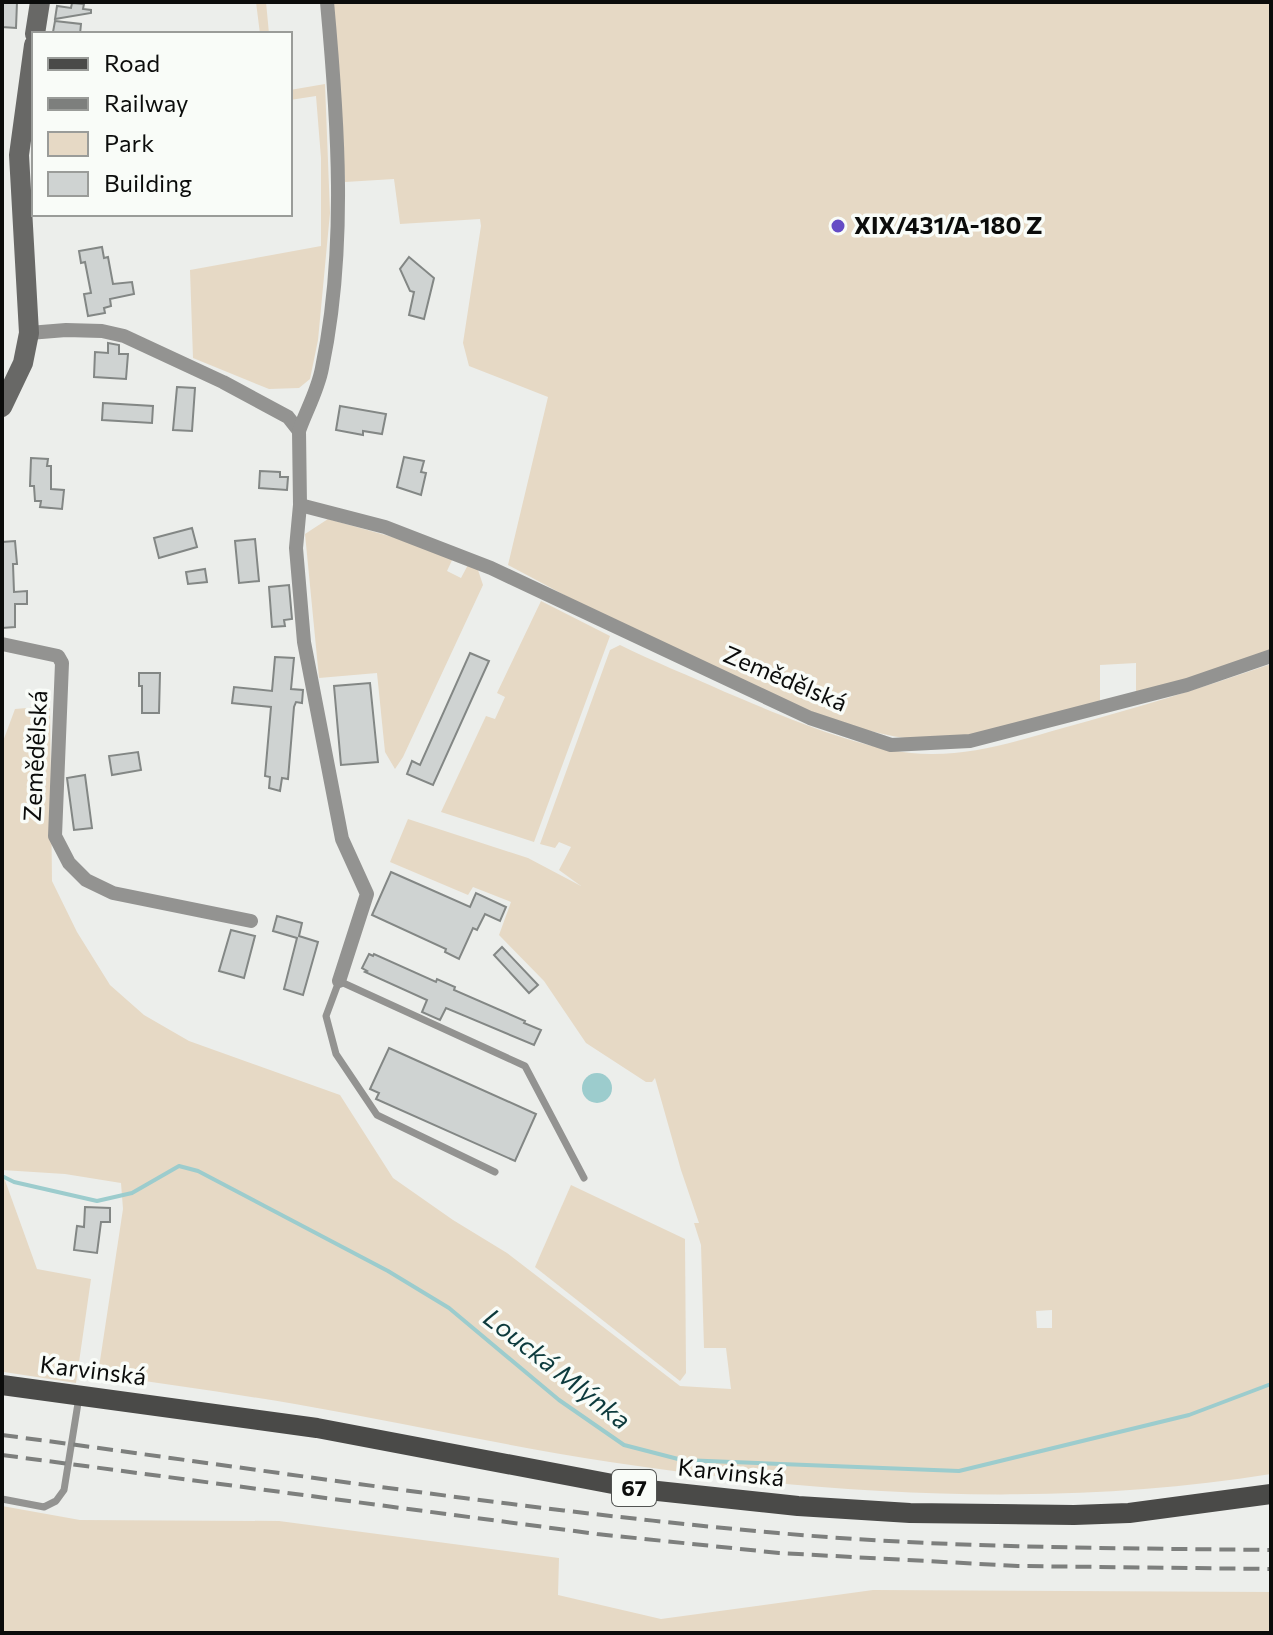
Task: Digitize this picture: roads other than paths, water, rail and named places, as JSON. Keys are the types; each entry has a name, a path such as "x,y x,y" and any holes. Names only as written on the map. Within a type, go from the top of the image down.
{"main road":[{"name":"Karvinská","path":"2,1385 317,1428 639,1489 798,1506 925,1514 1074,1515 1129,1513 1271,1494"}],"street":[{"path":"35,32 40,2"},
{"path":"327,2 334,87 337,233 332,303 322,371 299,431 300,505 296,548 304,642 342,839 367,894 339,981"},
{"path":"2,407 23,363 29,333 19,155 32,60"},
{"path":"29,333 102,331 124,336 223,382 288,417 299,431"},
{"name":"Zemědělská","path":"300,505 385,527 491,568 810,718 891,745 970,741 1187,685 1271,656"},
{"name":"Zemědělská","path":"2,644 47,652 58,656 62,663 55,836 69,863 86,880 113,893 251,921"}],"lane":[{"path":"495,1172 377,1115 336,1054 326,1016 339,981 525,1066 584,1178"},
{"path":"2,1499 44,1507 56,1501 64,1490 79,1395"}],"water":[{"path":"597,1073 608,1077 612,1088 608,1099 597,1103 586,1099 582,1088 586,1077"}],"waterway":[{"name":"Loucká Mlýnka","path":"2,1176 14,1182 97,1201 132,1193 179,1166 198,1171 388,1271 449,1308 559,1400 624,1445 682,1460 959,1471 1189,1415 1271,1384"}],"railway":[{"path":"2,1435 486,1501 778,1533 963,1544 1271,1550"},
{"path":"2,1455 597,1534 779,1553 1018,1566 1271,1569"}],"place":[{"name":"XIX/431/A-180 Z","path":"838,226"}]}
